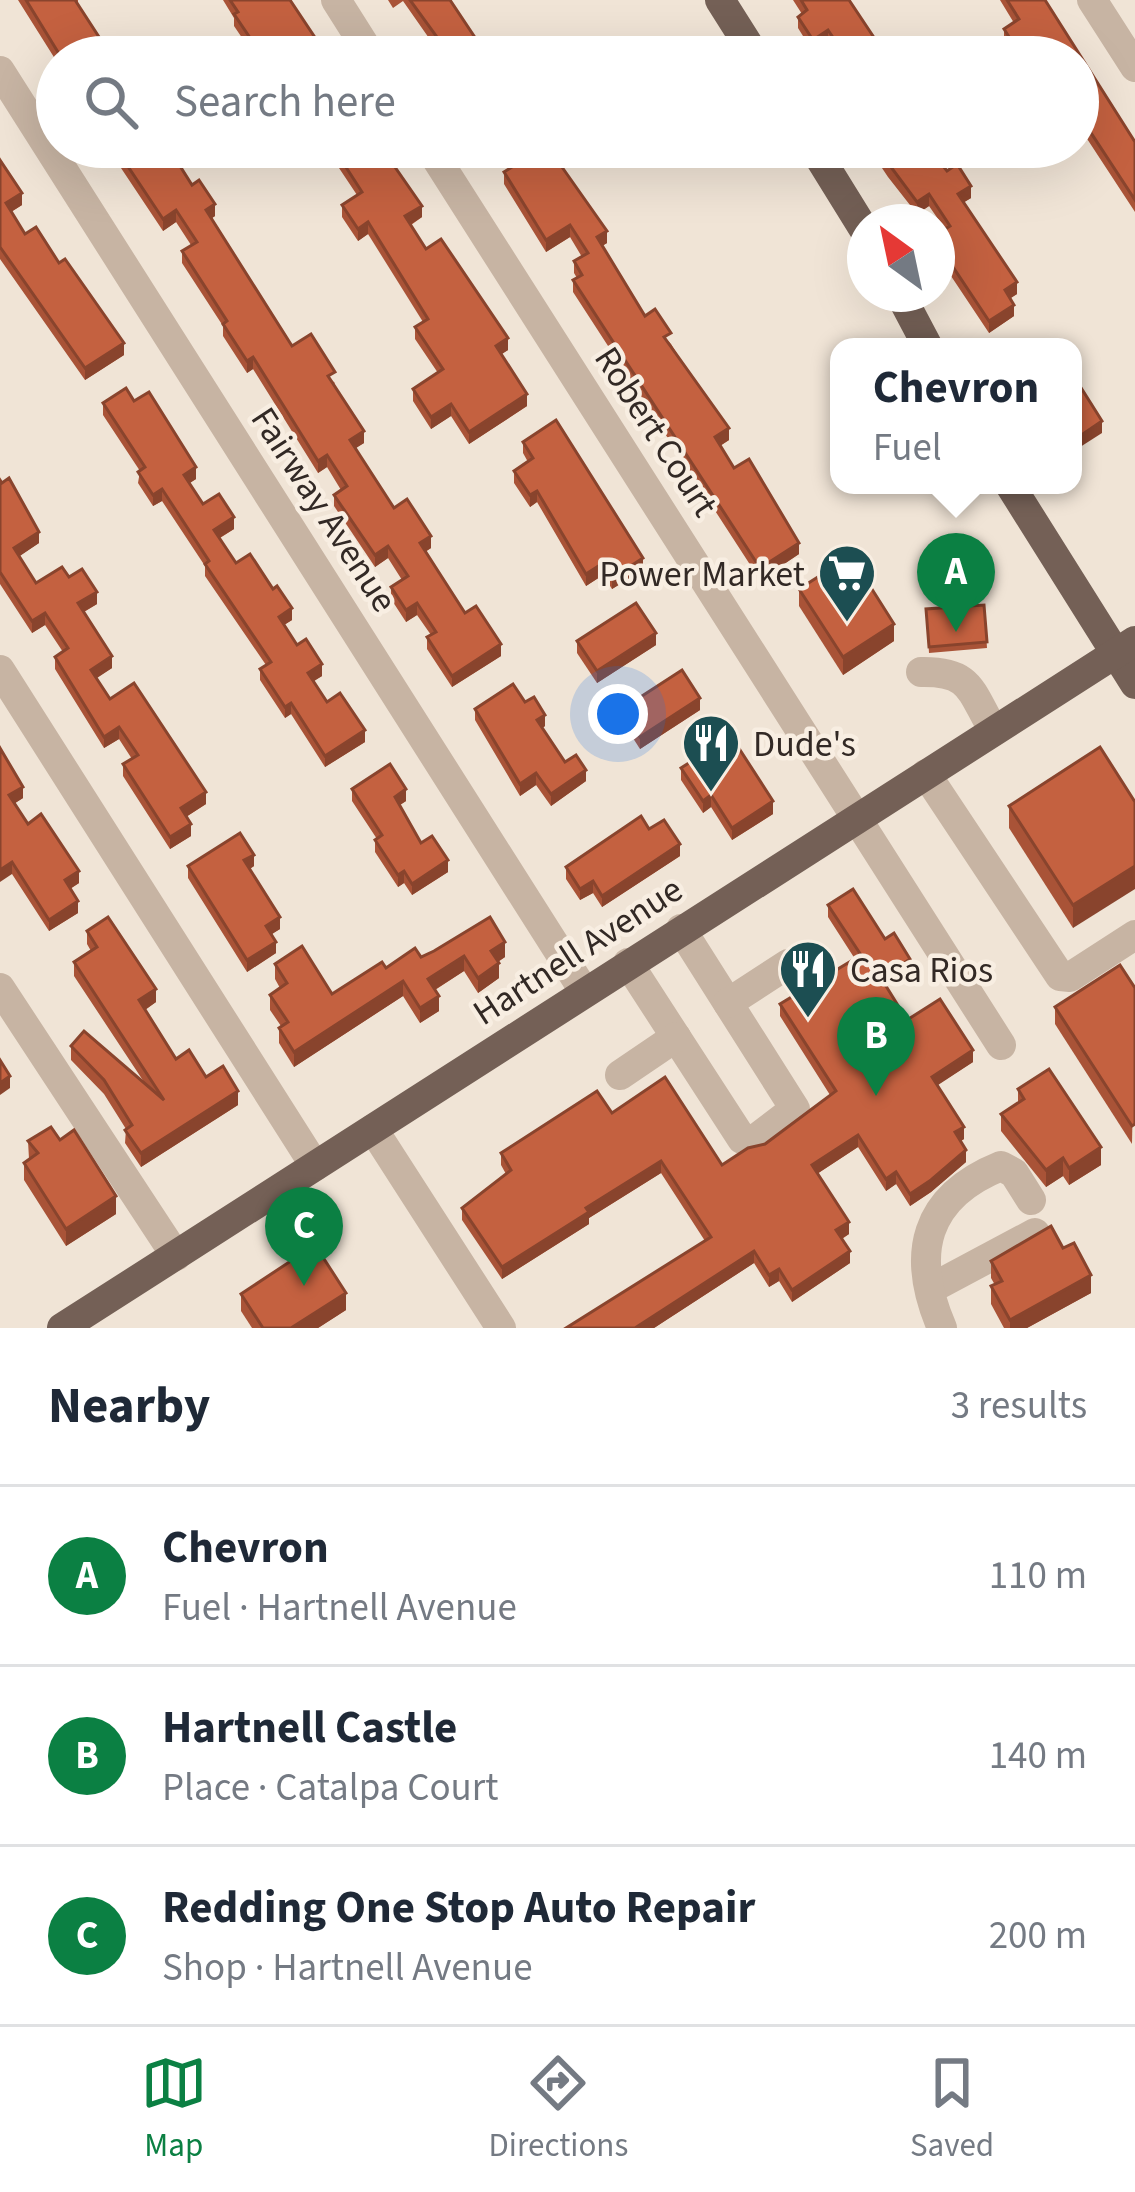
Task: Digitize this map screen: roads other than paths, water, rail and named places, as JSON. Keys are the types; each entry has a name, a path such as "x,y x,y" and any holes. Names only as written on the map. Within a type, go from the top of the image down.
{"main road":[{"path":"720,0 743,36"},
{"path":"826,168 848,204"},
{"path":"1016,494 1125,647 1135,684"},
{"name":"Hartnell Avenue","path":"62,1328 1125,647"}],"street":[{"path":"336,0 359,36"},
{"path":"1093,0 1135,67"},
{"name":"Fairway Avenue","path":"0,71 36,128"},
{"name":"Fairway Avenue","path":"62,168 584,991"},
{"name":"Robert Court","path":"442,168 1000,1045"},
{"path":"0,670 315,1166"},
{"path":"921,672 952,671 994,730"},
{"path":"926,774 1060,976 1070,976 1132,945"},
{"path":"628,963 742,1139 753,1141 788,1119 795,1109 681,929"},
{"path":"728,1003 788,964"},
{"path":"0,988 176,1256"},
{"path":"620,1075 676,1037"},
{"path":"373,1129 501,1328"},
{"path":"940,1327 927,1278 934,1214 946,1197 1000,1166 1013,1173 1031,1201"},
{"path":"927,1278 1035,1233"}],"place":[{"name":"Power Market","path":"847,624"},
{"name":"Chevron","path":"956,632"},
{"name":"Dude's","path":"711,794"},
{"name":"Casa Rios","path":"808,1020"},
{"name":"Hartnell Castle","path":"876,1096"},
{"name":"Redding One Stop Auto Repair","path":"304,1286"}]}
